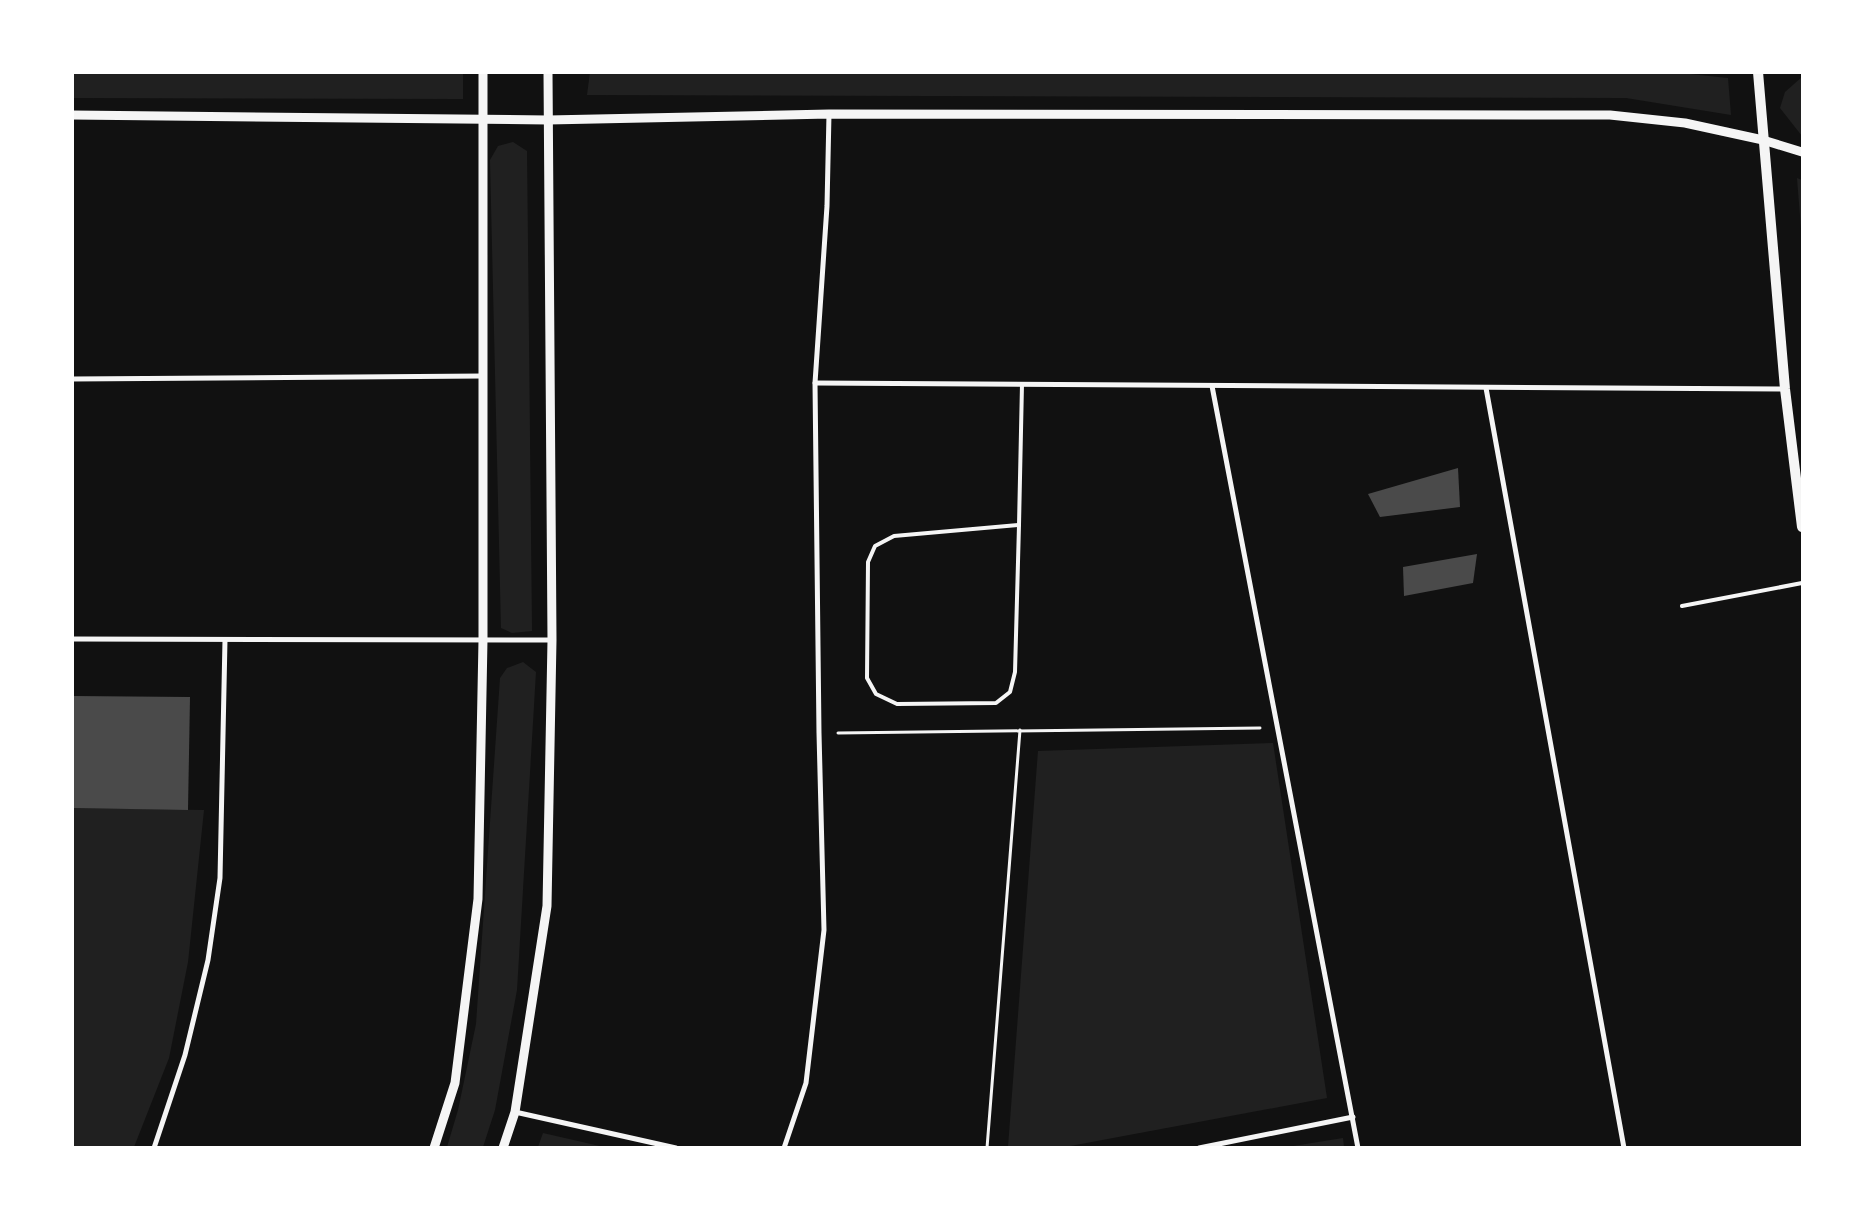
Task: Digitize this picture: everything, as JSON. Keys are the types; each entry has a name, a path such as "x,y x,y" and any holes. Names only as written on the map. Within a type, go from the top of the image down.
{"main road":[{"path":"1758,72 1786,389 1802,528"}],"street":[{"path":"434,1148 455,1083 478,899 483,640 483,72"},
{"path":"503,1148 515,1112 547,906 552,640 548,72"},
{"path":"72,114 548,120 829,114 1610,114 1685,123 1763,140 1802,152"},
{"path":"784,1148 806,1083 824,930 814,383 827,206 829,114"},
{"path":"72,379 483,376"},
{"path":"814,383 1786,389"},
{"path":"1212,386 1358,1148"},
{"path":"1486,388 1624,1148"},
{"path":"72,639 552,640"},
{"path":"154,1148 185,1055 208,960 220,878 225,640"},
{"path":"515,1112 676,1148"},
{"path":"1200,1148 1353,1118"}],"lane":[{"path":"1019,524 894,536 875,546 868,562 867,678 876,694 897,704 996,703 1010,692 1015,672 1019,524 1022,384"},
{"path":"1682,606 1802,583"}],"path":[{"path":"819,733 1278,728"},
{"path":"988,1148 1020,730"}],"shaded area":[{"path":"590,72 1671,72 1728,78 1731,115 1626,98 587,95"},
{"path":"72,73 463,73 463,99 73,98"},
{"path":"1802,77 1802,136 1780,108 1785,92"},
{"path":"513,142 527,151 532,631 512,633 501,628 490,160 498,146"},
{"path":"1797,178 1802,180 1802,241"},
{"path":"523,662 536,672 517,990 495,1110 483,1147 447,1147 458,1110 476,1024 500,678 507,668"},
{"path":"1273,743 1327,1098 1065,1147 1008,1147 1038,751"},
{"path":"73,808 204,810 188,962 169,1058 134,1147 73,1148"},
{"path":"543,1133 604,1147 538,1147"},
{"path":"1343,1138 1344,1147 1287,1147"}],"building":[{"path":"1458,468 1460,507 1380,517 1368,494"},
{"path":"1477,554 1473,583 1404,596 1403,567"},
{"path":"72,696 190,697 188,810 72,808"}]}
